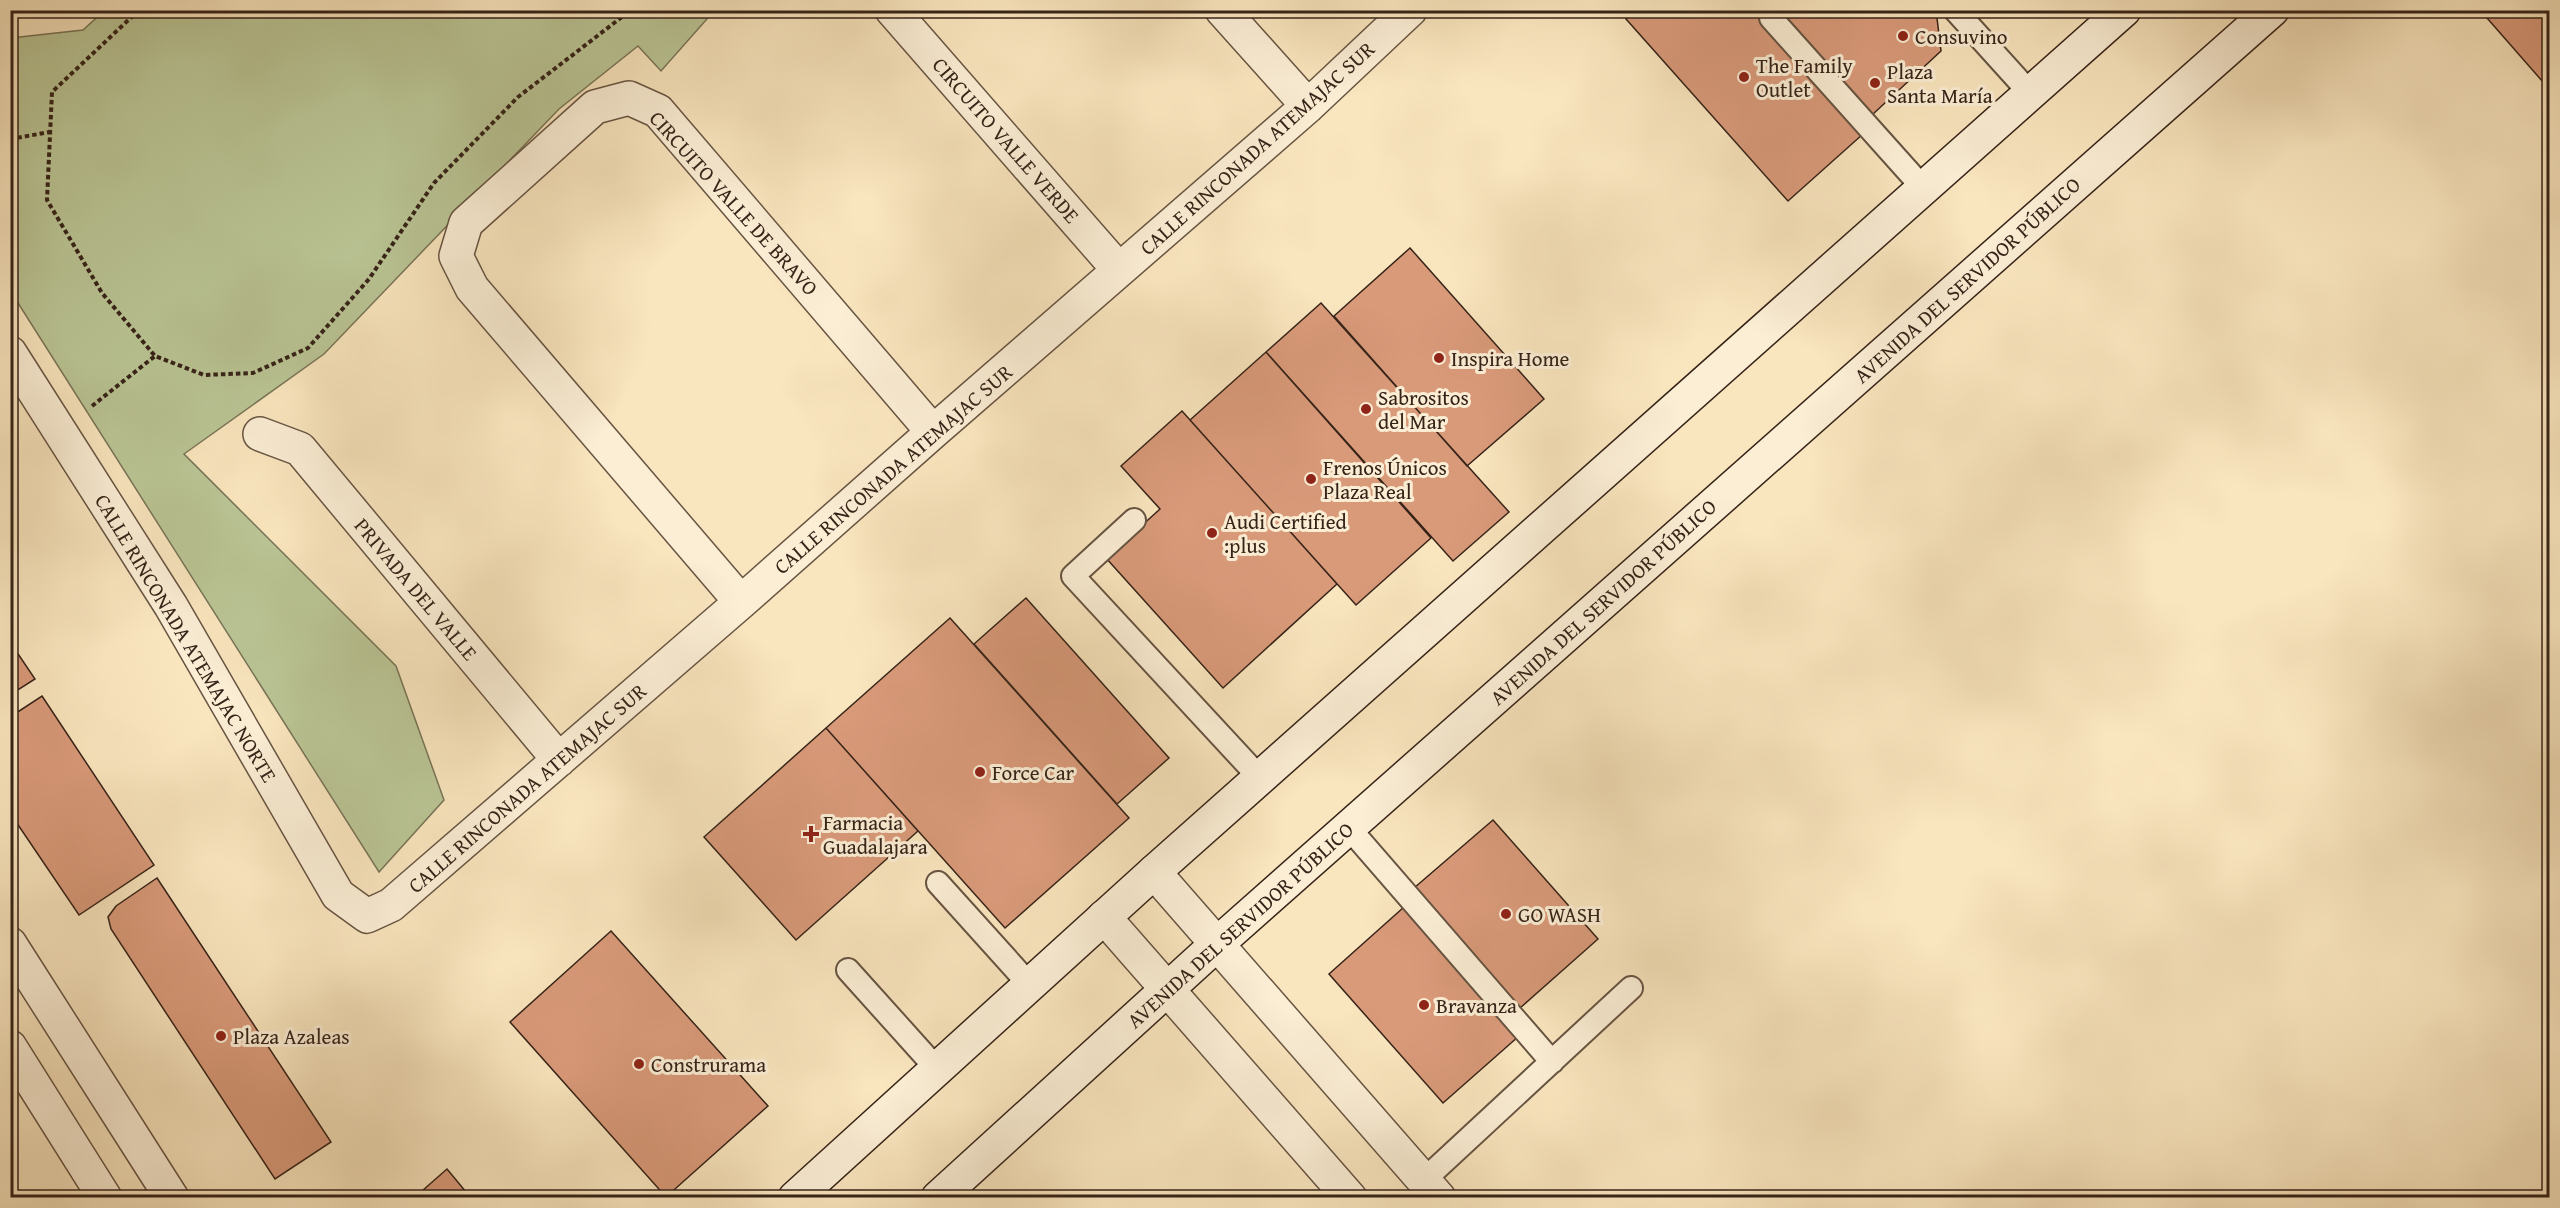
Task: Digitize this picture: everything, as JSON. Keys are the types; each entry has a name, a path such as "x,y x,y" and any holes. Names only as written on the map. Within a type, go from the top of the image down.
{"street":[{"name":"CIRCUITO VALLE VERDE","path":"892,10 1119,270"},
{"path":"1222,10 1308,106"},
{"name":"CALLE RINCONADA ATEMAJAC SUR","path":"367,916 391,905 741,602 1308,106 1410,10"},
{"path":"795,1197 1154,872 2124,10"},
{"name":"AVENIDA DEL SERVIDOR PÚBLICO","path":"938,1197 1217,944 2272,10"},
{"name":"CIRCUITO VALLE DE BRAVO","path":"741,602 472,288 456,256 466,223 595,106 629,98 658,111 933,432"},
{"name":"CALLE RINCONADA ATEMAJAC NORTE","path":"10,353 171,606 338,895 367,916"},
{"name":"PRIVADA DEL VALLE","path":"260,434 300,449 559,760"},
{"path":"1154,872 1431,1189"},
{"path":"1104,917 1350,1197"},
{"path":"10,944 172,1197"},
{"path":"10,1047 105,1197"}],"lane":[{"path":"1955,10 2030,93"},
{"path":"1771,18 1924,189"},
{"path":"1134,520 1073,576 1260,778"},
{"path":"1349,828 1552,1062"},
{"path":"938,883 1029,984"},
{"path":"848,970 936,1069"},
{"path":"1431,1189 1552,1062 1631,988"}],"path":[{"path":"139,10 52,92 47,200 102,293 155,356 204,375 253,373 308,348 369,279 434,183 518,97 631,10"},
{"path":"10,139 50,132"},
{"path":"61,431 155,356"}],"green space":[{"path":"105,10 714,11 661,71 638,46 559,109 324,354 184,454 396,666 444,800 379,872 11,292 11,38 83,30"}],"building":[{"name":"The Family Outlet","path":"1636,10 1761,10 1756,15 1863,134 1788,201 1626,19"},
{"name":"Plaza Santa María","path":"1777,10 1936,10 1941,51 1872,115"},
{"path":"2480,10 2550,10 2550,90"},
{"name":"Inspira Home","path":"1410,248 1544,399 1467,466 1334,316"},
{"name":"Sabrositos del Mar","path":"1321,303 1509,512 1453,561 1266,352"},
{"name":"Frenos Únicos Plaza Real","path":"1266,352 1431,538 1356,605 1190,420"},
{"name":"Audi Certified :plus","path":"1182,411 1337,584 1223,688 1106,558 1160,509 1121,466"},
{"path":"1026,598 1169,758 1117,804 974,644"},
{"path":"950,618 1129,818 1005,928 826,728"},
{"path":"10,642 35,679 10,695"},
{"path":"42,696 154,865 79,915 10,813 10,717"},
{"name":"Farmacia Guadalajara","path":"826,728 918,831 796,940 704,837"},
{"name":"GO WASH","path":"1493,820 1598,939 1520,1008 1414,888"},
{"name":"Plaza Azaleas","path":"157,878 331,1142 275,1179 111,929 108,917 116,906"},
{"name":"Bravanza","path":"1404,907 1519,1036 1443,1103 1329,974"},
{"name":"Construrama","path":"611,931 768,1106 666,1197 510,1022"},
{"path":"447,1169 471,1198 414,1198"}],"place":[{"name":"Consuvino","path":"1903,36"},
{"name":"The Family Outlet","path":"1744,77"},
{"name":"Plaza Santa María","path":"1875,83"},
{"name":"Inspira Home","path":"1439,358"},
{"name":"Sabrositos del Mar","path":"1366,409"},
{"name":"Frenos Únicos Plaza Real","path":"1311,479"},
{"name":"Audi Certified :plus","path":"1212,533"},
{"name":"Force Car","path":"980,772"},
{"name":"Farmacia Guadalajara","path":"811,834"},
{"name":"GO WASH","path":"1506,914"},
{"name":"Bravanza","path":"1424,1005"},
{"name":"Plaza Azaleas","path":"221,1036"},
{"name":"Construrama","path":"639,1064"}]}
